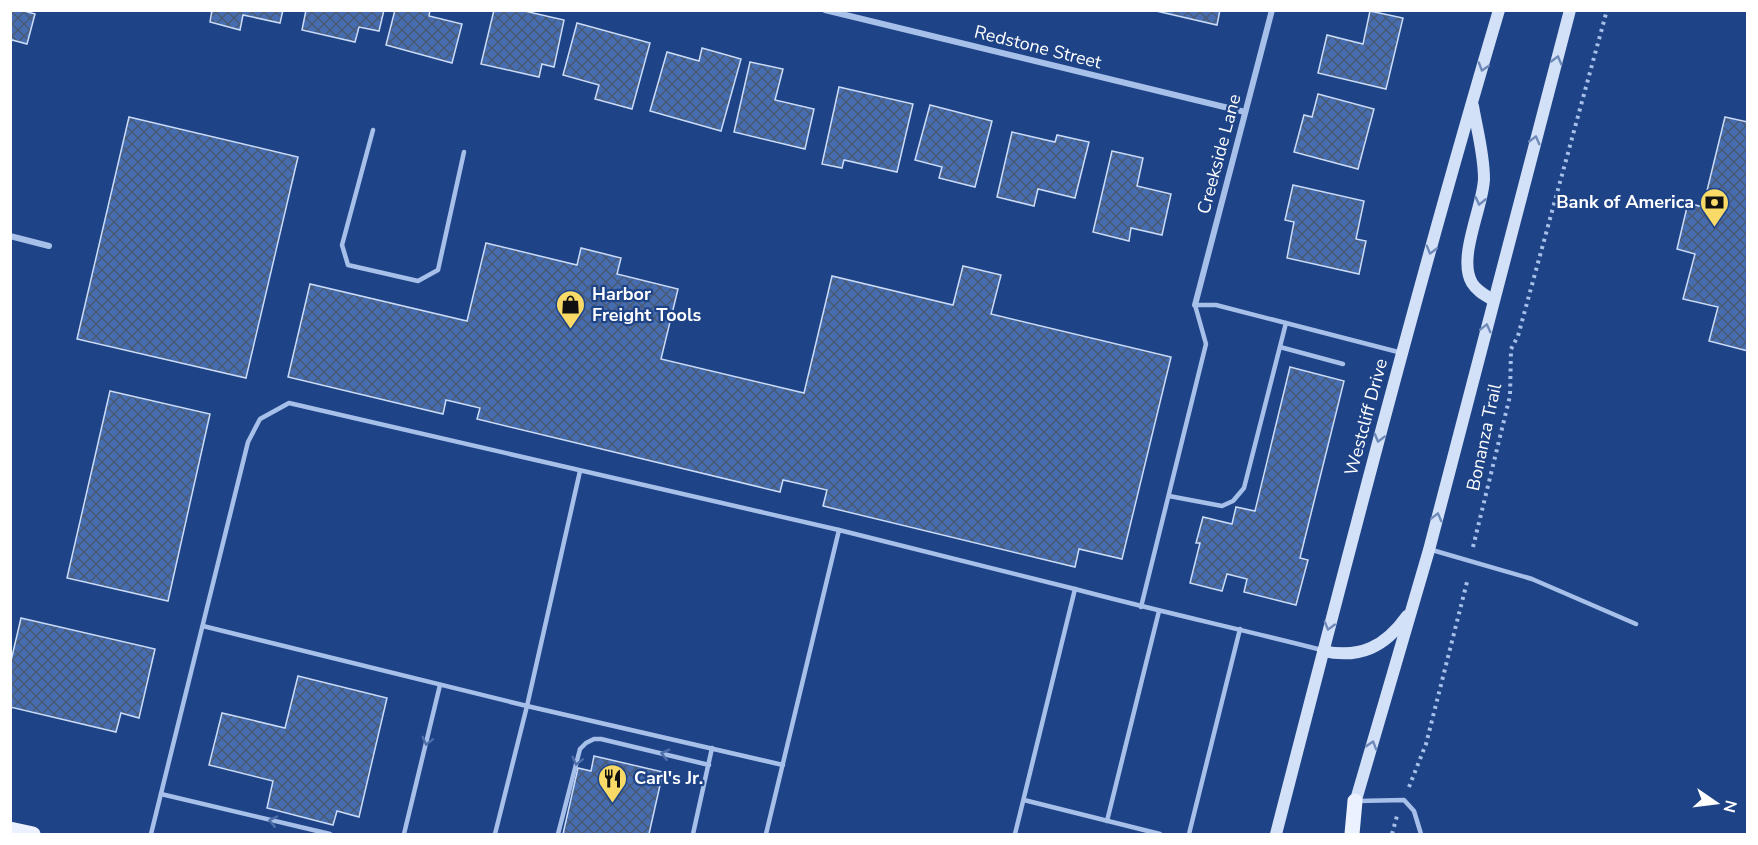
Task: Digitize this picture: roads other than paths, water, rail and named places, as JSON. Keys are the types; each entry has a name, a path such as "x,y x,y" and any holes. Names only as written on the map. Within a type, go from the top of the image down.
{"main road":[{"name":"Westcliff Drive","path":"1276,834 1402,353 1499,10"},
{"path":"1346,834 1429,550 1570,10"},
{"path":"1472,102 1484,171 1482,196 1470,241 1469,274 1478,289 1493,300"},
{"path":"1323,651 1347,654 1369,649 1397,629 1414,605"},
{"path":"1352,834 1355,801"},
{"path":"10,829 33,834"}],"street":[{"name":"Redstone Street","path":"825,10 1245,112"},
{"name":"Creekside Lane","path":"1195,305 1272,10"},
{"path":"10,236 50,246"}],"lane":[{"path":"373,130 342,245 348,265 418,281 438,270 464,152"},
{"path":"1141,607 1206,344 1195,305 1216,305 1402,353"},
{"path":"1168,496 1222,506 1233,501 1244,488 1286,323"},
{"path":"1280,347 1343,364"},
{"path":"152,834 248,442 260,419 289,404 839,530 1323,651"},
{"path":"495,834 580,471"},
{"path":"766,834 839,530"},
{"path":"1429,550 1532,579 1636,624"},
{"path":"1016,834 1075,589"},
{"path":"1107,821 1159,611"},
{"path":"203,626 526,706 783,765"},
{"path":"1189,834 1240,629"},
{"path":"404,834 440,684"},
{"path":"622,743 625,729"},
{"path":"558,834 580,749 594,739 622,743 708,765"},
{"path":"693,834 712,748"},
{"path":"161,794 330,834"},
{"path":"1024,800 1160,834"},
{"path":"1355,801 1404,800 1414,811 1421,834"}],"place":[{"name":"Bank of America","path":"1715,228"},
{"name":"Harbor Freight Tools","path":"571,330"},
{"name":"Carl's Jr.","path":"613,804"}]}
